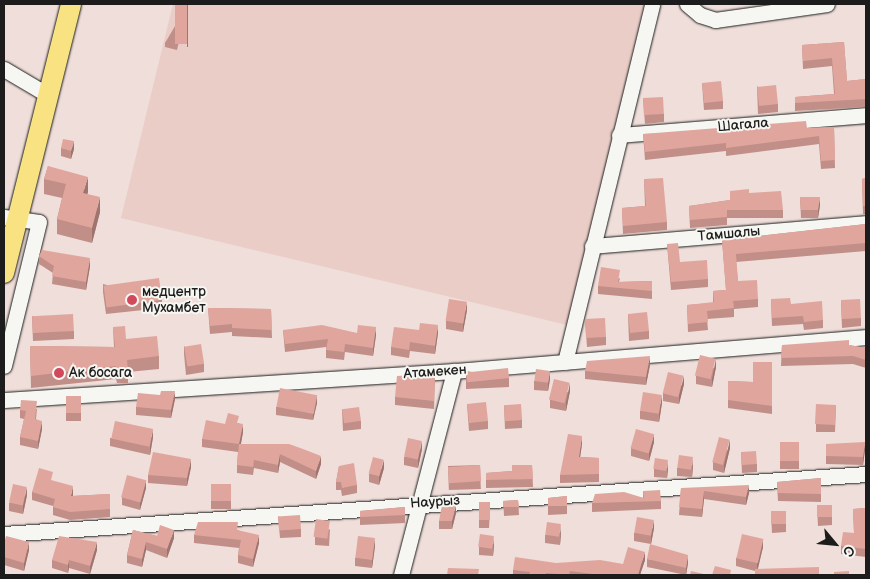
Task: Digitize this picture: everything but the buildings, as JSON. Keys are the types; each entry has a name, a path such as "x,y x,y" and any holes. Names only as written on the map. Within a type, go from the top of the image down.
{"main road":[{"path":"4,273 11,217 48,95 71,4"}],"street":[{"path":"564,362 652,4"},
{"path":"687,4 700,15 715,20 827,4"},
{"path":"4,69 48,95"},
{"name":"Шагала","path":"620,135 866,115"},
{"path":"4,366 39,222 11,217"},
{"name":"Тамшалы","path":"592,246 866,223"},
{"name":"Атамекен","path":"4,400 454,371 866,337"},
{"path":"401,575 454,371"},
{"name":"Наурыз","path":"4,534 419,503 866,474"}],"shaded area":[{"path":"173,4 645,4 567,325 121,218"}],"place":[{"name":"медцентр Мухамбет","path":"132,300"},
{"name":"Ак босага","path":"59,373"}]}
